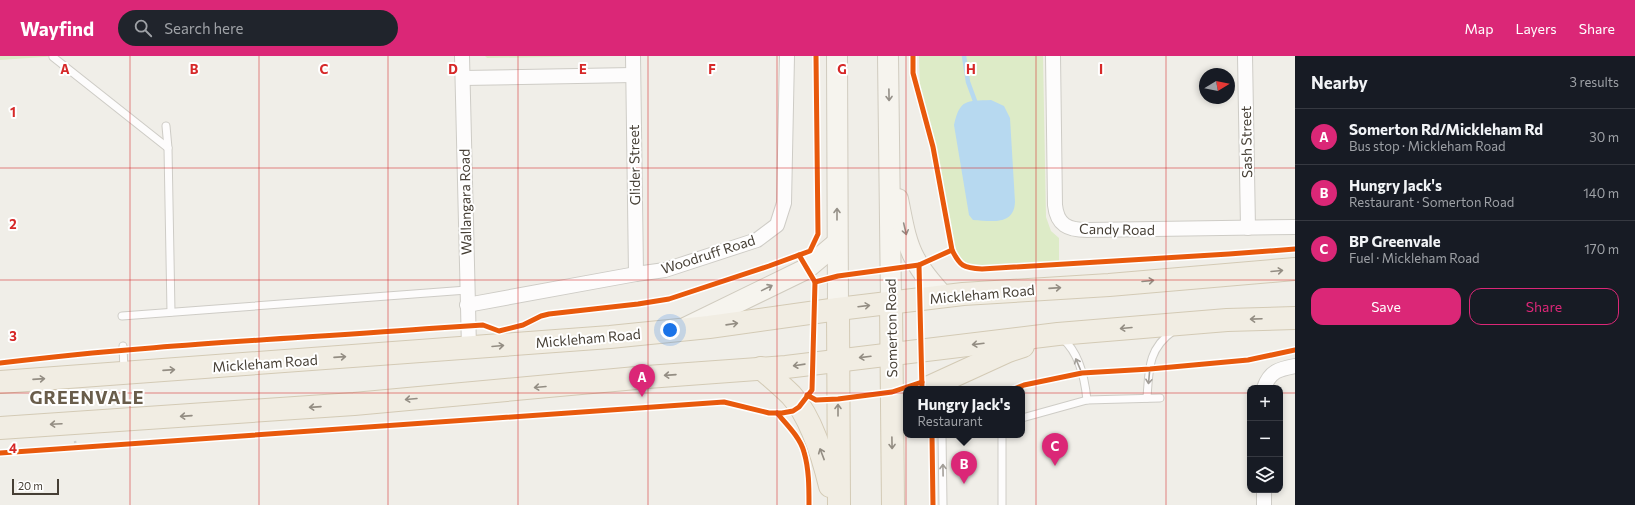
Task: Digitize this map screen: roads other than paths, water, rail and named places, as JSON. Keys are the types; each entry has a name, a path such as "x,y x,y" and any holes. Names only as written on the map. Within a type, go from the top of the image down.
{"main road":[{"path":"837,56 839,505"},
{"name":"Somerton Road","path":"888,56 891,354 899,401 893,505"},
{"path":"889,164 907,239 915,259 924,274 944,297"},
{"path":"682,330 806,269 837,243"},
{"name":"Mickleham Road","path":"0,382 469,348 682,330 838,309 944,297 1295,269"},
{"path":"0,428 354,404 632,378 786,367 1058,334 1196,322 1295,318"},
{"path":"932,386 1008,351 1058,334"},
{"path":"761,368 792,396 806,418 823,457 835,505"}],"street":[{"name":"Wallangara Road","path":"462,56 469,348"},
{"name":"Glider Street","path":"633,56 636,274"},
{"name":"Woodruff Road","path":"468,305 665,270 757,240 777,225 784,203 787,56"},
{"name":"Candy Road","path":"1053,56 1055,205 1056,213 1062,223 1074,229 1087,230 1295,227"},
{"name":"Sash Street","path":"1245,56 1248,228"},
{"path":"463,78 633,75"},
{"path":"1265,385 1267,379 1276,371 1295,366"},
{"path":"1264,493 1264,505"}],"lane":[{"path":"53,57 168,148"},
{"path":"166,126 168,148 171,312"},
{"path":"122,316 467,290"},
{"path":"1147,398 1151,360 1162,339 1175,329 1196,322"},
{"path":"1058,334 1067,342 1073,352 1082,373 1087,400"},
{"path":"123,346 124,373"},
{"path":"1025,417 1087,400 1160,398"},
{"path":"942,438 943,505"},
{"path":"1002,438 1002,505"}],"water":[{"path":"991,100 1004,106 1010,118 1015,202 1014,210 1006,219 994,221 973,220 969,215 954,125 959,110 965,103 970,101"}],"waterway":[{"path":"964,56 968,82 975,101"}],"place":[{"name":"Somerton Rd/Mickleham Rd","path":"642,397"},
{"name":"BP Greenvale","path":"1055,466"},
{"name":"Hungry Jack's","path":"964,484"}],"district":[{"name":"GREENVALE","path":"87,397"}]}
